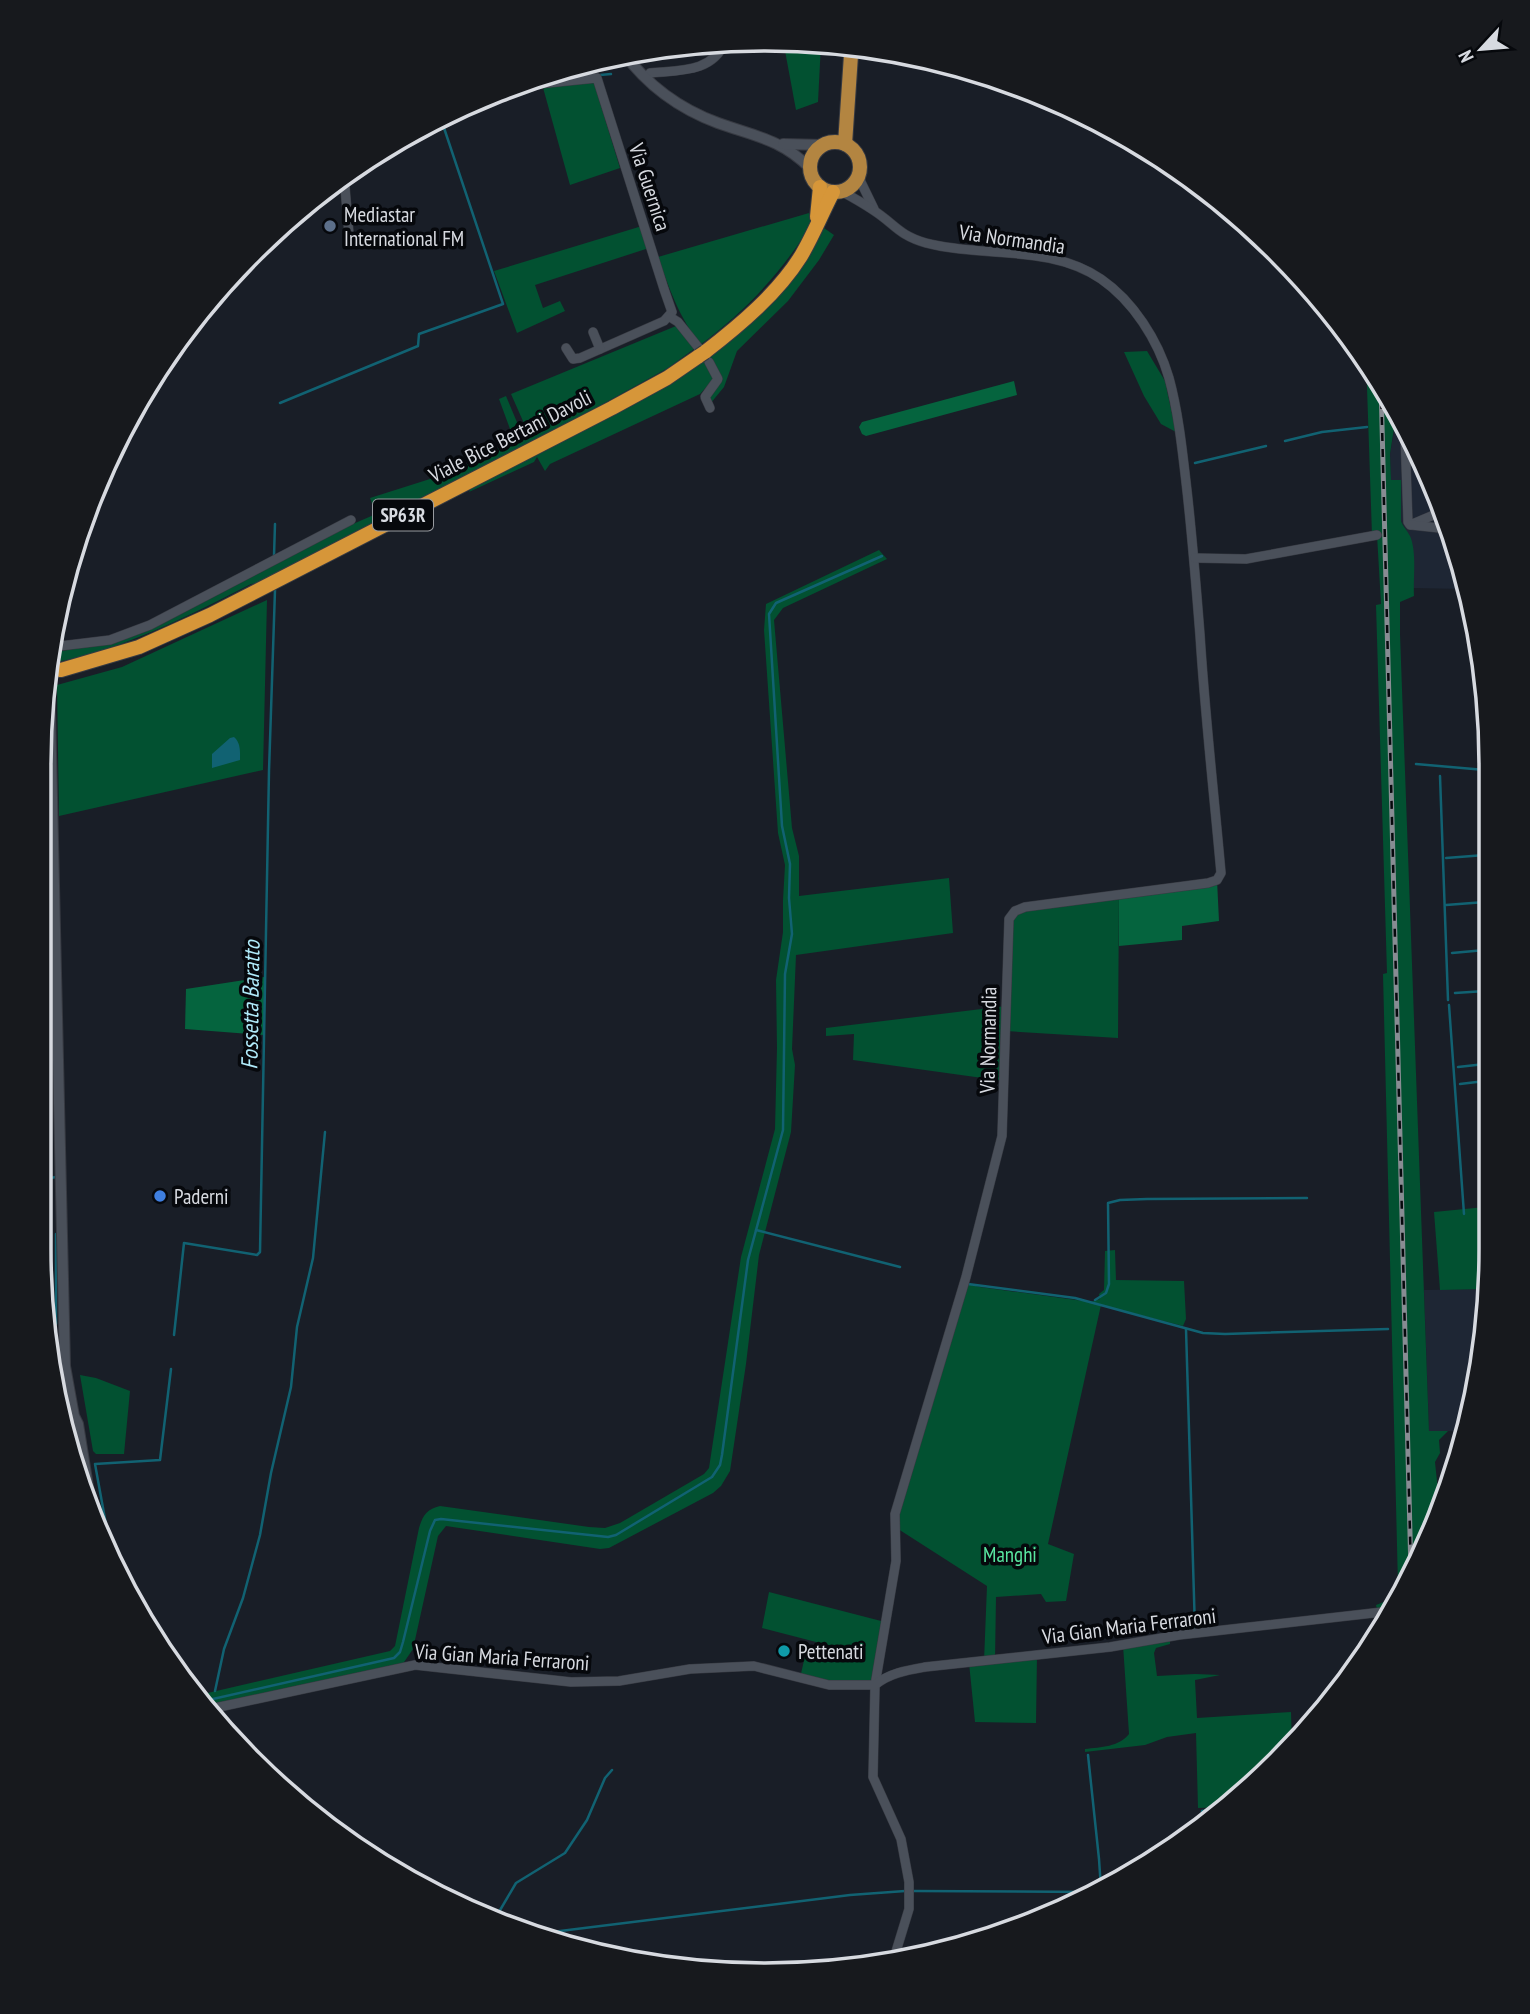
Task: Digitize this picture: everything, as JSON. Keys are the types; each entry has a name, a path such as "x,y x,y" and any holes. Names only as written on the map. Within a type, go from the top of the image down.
{"highway":[{"name":"Viale Bice Bertani Davoli","path":"61,670 152,642 651,387 703,354 771,293 801,256 831,190"}],"main road":[{"path":"845,144 851,56"},
{"path":"837,142 845,144 859,160 858,176 854,183 831,190 811,175 813,155 823,145 837,142"}],"street":[{"path":"650,73 703,66 719,52"},
{"path":"631,63 640,76 685,107 715,122 780,144 810,168"},
{"name":"Via Guernica","path":"558,82 597,78 671,305 673,312 670,317"},
{"path":"780,144 823,145"},
{"path":"858,176 875,210"},
{"path":"345,187 349,234"},
{"path":"831,190 875,210"},
{"name":"Via Normandia","path":"875,210 896,230 923,242 946,248 1035,256 1082,267 1101,279 1129,304 1158,348 1168,376 1183,460 1195,558 1221,873 1216,880 1208,883 1025,907 1010,916 1002,1136 964,1283 895,1514 896,1561 875,1685"},
{"path":"566,348 570,356 576,359 670,317 678,322 703,354 718,380 705,397 710,408"},
{"path":"593,332 600,349"},
{"path":"1405,447 1406,513 1410,525"},
{"path":"1410,525 1433,515"},
{"path":"61,646 110,640 150,625 351,520"},
{"path":"1410,525 1438,528"},
{"path":"1195,558 1246,559 1377,535"},
{"path":"51,759 65,1366 83,1459"},
{"name":"Via Gian Maria Ferraroni","path":"218,1708 415,1665 571,1682 619,1681 690,1669 754,1666 829,1685 875,1685 880,1680 900,1672 925,1667 1110,1647 1179,1635 1380,1612"},
{"path":"875,1685 873,1777 901,1839 909,1889 909,1909 896,1951"}],"shaded area":[{"path":"1394,430 1406,449 1425,492 1457,589 1413,588 1412,545 1401,521 1401,481 1391,481 1390,454"},
{"path":"1478,1289 1466,1388 1456,1431 1429,1431 1424,1290"}],"green space":[{"path":"785,51 821,53 818,102 796,110"},
{"path":"594,83 620,168 570,185 543,87"},
{"path":"809,213 814,220 777,272 749,303 700,345 686,324 658,257"},
{"path":"642,226 649,248 535,285 543,308 560,301 565,311 517,333 494,271"},
{"path":"824,228 834,235 819,260 788,301 737,351 724,387 710,404 708,398 720,377 714,364 713,380 700,394 550,464 545,471 537,457 534,462 469,492 473,485 671,383 719,350 805,261"},
{"path":"676,326 694,349 668,368 603,404 258,583 133,640 59,662 60,651 112,642 376,514 370,498 452,472 514,440 499,399 506,396 524,439 530,437 511,394"},
{"path":"1147,351 1165,381 1176,432 1161,424 1144,396 1124,352"},
{"path":"1367,380 1394,427 1390,454 1391,480 1401,480 1401,521 1410,536 1414,557 1414,596 1400,602 1400,634 1429,1431 1448,1431 1439,1440 1440,1453 1435,1462 1438,1488 1398,1580 1383,974 1387,973 1376,605 1381,604 1377,535 1372,535"},
{"path":"1014,381 1017,395 866,436 859,427 862,422"},
{"path":"879,550 887,559 783,608 774,620 792,828 799,856 799,896 949,878 953,933 796,955 792,1049 795,1065 791,1132 759,1255 730,1471 713,1493 609,1548 600,1549 446,1526 438,1536 413,1649 400,1668 216,1706 206,1693 390,1651 395,1646 419,1528 424,1516 432,1509 440,1506 605,1528 620,1523 704,1474 709,1468 741,1257 775,1129 776,980 783,932 785,865 778,833 764,630 766,604"},
{"path":"267,600 263,770 59,816 57,685 122,667"},
{"path":"1217,880 1219,921 1182,926 1182,940 1119,946 1119,895"},
{"path":"1119,895 1118,1038 1006,1031 1004,1081 853,1060 854,1034 826,1036 826,1028 1006,1006 1012,913"},
{"path":"264,977 264,1035 185,1029 186,989"},
{"path":"1479,1208 1478,1289 1440,1290 1434,1212"},
{"name":"Manghi","path":"1115,1250 1116,1280 1184,1281 1186,1319 1183,1326 1101,1305 1048,1544 1074,1554 1066,1601 1046,1602 1041,1594 996,1597 995,1660 1037,1655 1036,1723 975,1722 969,1663 984,1661 987,1586 895,1527 964,1283 1091,1302 1100,1299 1099,1294 1104,1290 1105,1251"},
{"path":"80,1375 130,1391 124,1454 96,1454 93,1451"},
{"path":"769,1592 885,1622 875,1685 852,1686 800,1678 805,1656 813,1658 816,1642 762,1628"},
{"path":"1387,1601 1382,1609 1377,1609 1376,1605"},
{"path":"1170,1636 1170,1644 1156,1648 1154,1653 1157,1676 1220,1675 1195,1680 1197,1718 1291,1712 1292,1731 1210,1808 1198,1808 1196,1733 1167,1737 1145,1745 1085,1752 1085,1749 1115,1744 1129,1734 1123,1645"}],"water":[{"path":"234,737 239,745 240,760 212,768 212,754"}],"waterway":[{"path":"600,75 611,74"},
{"path":"280,403 418,346 419,334 503,304 444,127"},
{"path":"1285,441 1322,432 1367,427"},
{"path":"1195,463 1266,446"},
{"name":"Fossetta Baratto","path":"274,556 275,524"},
{"path":"211,1699 394,1658 400,1652 403,1642 435,1520 608,1537 616,1535 712,1477 720,1465 748,1260 783,1130 785,974 792,934 790,864 782,826 769,614 776,603 882,556"},
{"name":"Fossetta Baratto","path":"174,1335 184,1243 257,1255 260,1252 275,590"},
{"path":"1416,764 1479,769"},
{"path":"1440,776 1448,1000"},
{"path":"1446,858 1479,855"},
{"path":"1446,905 1479,902"},
{"path":"1452,953 1479,951"},
{"path":"1455,993 1479,991"},
{"path":"1449,1005 1464,1214"},
{"path":"1458,1067 1479,1065"},
{"path":"1460,1084 1479,1082"},
{"path":"215,1691 224,1649 243,1598 260,1535 291,1387 297,1327 313,1258 325,1132"},
{"path":"51,1178 56,1177"},
{"path":"1095,1300 1106,1293 1109,1284 1108,1203 1147,1199 1307,1198"},
{"path":"756,1230 900,1267"},
{"path":"56,1234 56,1324"},
{"path":"968,1284 1075,1298 1203,1333 1388,1329"},
{"path":"1186,1329 1195,1630"},
{"name":"Fossetta Baratto","path":"106,1524 95,1464 160,1460 171,1369"},
{"path":"1088,1755 1100,1880"},
{"path":"499,1912 516,1883 565,1853 587,1820 605,1778 612,1770"},
{"path":"1202,1814 1202,1811 1207,1811"},
{"path":"556,1932 850,1895 905,1891"},
{"path":"914,1891 1077,1892"}],"railway":[{"path":"1381,404 1411,1555"}],"place":[{"name":"Mediastar International FM","path":"330,226"},
{"name":"Paderni","path":"160,1196"},
{"name":"Pettenati","path":"784,1651"}]}
